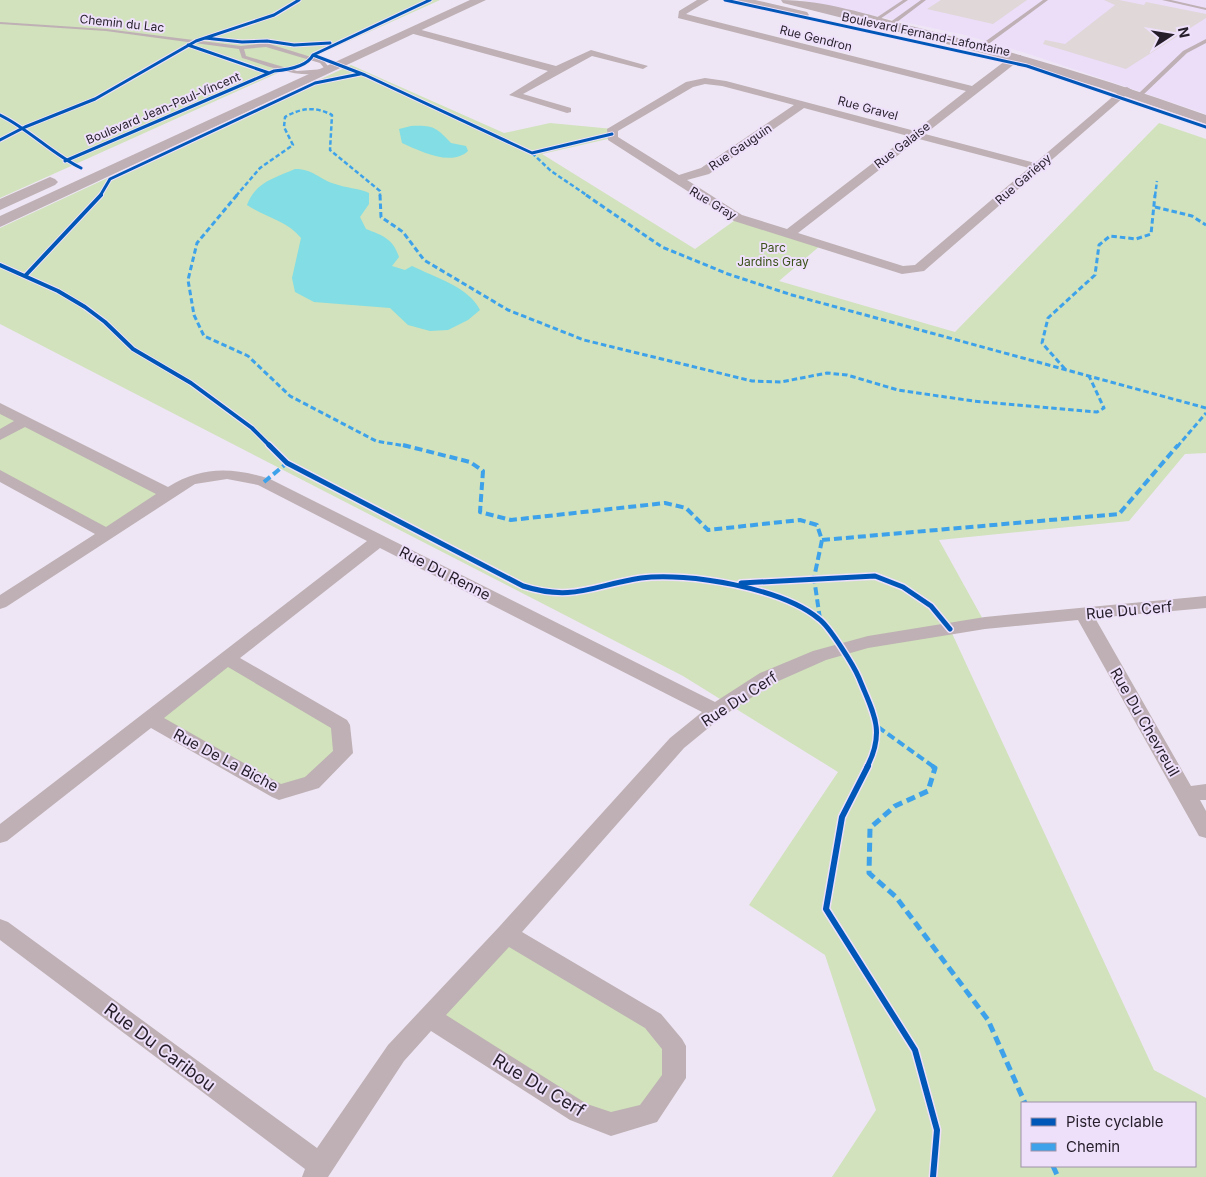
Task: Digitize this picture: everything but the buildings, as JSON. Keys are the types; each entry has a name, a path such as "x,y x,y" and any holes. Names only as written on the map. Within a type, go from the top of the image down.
{"street":[{"name":"Boulevard Jean-Paul-Vincent","path":"0,222 325,66 398,26 454,0"},
{"name":"Boulevard Jean-Paul-Vincent","path":"0,205 297,73 325,66 414,30 480,0"},
{"name":"Rue Gendron","path":"704,0 682,13 681,16 974,90"},
{"name":"Boulevard Fernand-Lafontaine","path":"740,0 878,24 907,39 1017,57"},
{"name":"Boulevard Fernand-Lafontaine","path":"786,0 1017,57 1134,93 1206,120"},
{"path":"398,26 557,70"},
{"path":"567,110 514,95 591,53 642,66"},
{"name":"Rue Galaise","path":"788,234 1017,57"},
{"name":"Rue Gravel","path":"690,84 705,82 722,83 1038,167"},
{"name":"Rue Gray","path":"690,84 613,129 612,138 675,180 738,218 902,270 919,268"},
{"name":"Rue Gariépy","path":"919,268 1038,167 1134,93"},
{"name":"Rue Gauguin","path":"675,180 705,171 802,105"},
{"path":"0,408 168,494"},
{"path":"0,435 25,421"},
{"name":"Rue Du Renne","path":"0,603 190,480 217,474 241,474 264,482 716,711"},
{"path":"0,475 107,534"},
{"path":"0,835 379,540"},
{"name":"Rue Du Cerf","path":"318,1171 396,1053 507,934 677,743 716,711 767,678 820,655 858,645 985,623 1206,602"},
{"name":"Rue Du Chevreuil","path":"1084,614 1196,793 1206,830"},
{"name":"Rue De La Biche","path":"149,718 280,792 312,783 344,753 340,726 227,658"},
{"name":"Rue Du Caribou","path":"0,928 318,1171"},
{"name":"Rue Du Cerf","path":"429,1017 579,1112 611,1124 648,1114 674,1078 674,1046 653,1021 507,934"}],"lane":[{"path":"878,24 906,0"},
{"path":"878,24 924,0"},
{"path":"981,47 1046,0"},
{"path":"1164,0 1206,9"},
{"name":"Chemin du Lac","path":"0,23 106,30 241,48 266,46 325,66"},
{"path":"1134,93 1185,52 1206,41"},
{"path":"241,48 240,51 244,57 297,73"}],"shaded area":[{"path":"801,0 1206,0 1206,114 1029,54 965,35"}],"green space":[{"path":"0,0 440,0 0,198"},
{"name":"Parc Jardins Gray","path":"351,65 504,133 550,123 613,129 612,138 542,154 695,249 738,218 821,245 779,281 955,332 1159,123 1206,139 1206,453 1185,454 1129,521 939,540 985,623 950,629 1154,1070 1206,1098 1206,1177 832,1177 876,1110 825,955 749,905 838,772 683,676 0,324 0,228"},
{"path":"0,408 168,494 107,534 0,475"},
{"path":"227,658 340,725 343,753 312,783 279,792 149,718"},
{"path":"507,934 674,1046 648,1114 611,1124 429,1017"}],"water":[{"path":"411,126 434,128 442,133 451,143 466,146 468,151 461,156 444,158 402,143 399,129"},
{"path":"295,169 312,172 329,182 369,193 369,204 360,217 366,229 383,236 394,246 399,257 392,266 405,270 412,266 450,284 468,295 480,310 468,320 448,330 430,331 408,325 390,308 314,302 295,292 292,278 301,238 290,227 247,205 260,186 273,178"}],"marked path":[{"path":"820,619 814,578 822,540 817,525 800,520 708,530 686,508 665,503 511,520 480,512 483,471 470,462 419,448 376,441 290,396 248,356 204,336 194,315 188,280 197,243 260,168 293,145 284,127 285,117 297,111 308,109 320,110 332,115 330,150 380,191 381,217 403,232 424,260 508,310 584,340 752,381 781,382 827,373 847,375 898,390 973,401 1097,412 1104,408 1089,376"},
{"path":"532,153 551,171 662,247 728,274 792,295 1206,408"},
{"path":"1065,369 1042,343 1048,318 1095,275 1099,245 1110,236 1136,239 1151,234 1157,181"},
{"path":"1155,207 1192,216 1206,225"},
{"path":"822,540 1119,514 1206,413"},
{"path":"264,482 287,463"},
{"path":"878,727 935,768 928,791 895,806 870,828 869,873 896,897 988,1020 1025,1102"},
{"path":"1053,1167 1058,1177"}],"cycle path":[{"path":"0,140 25,127 95,99 196,41 274,15 299,0"},
{"path":"65,161 274,71 288,70 311,59 313,55 430,0"},
{"path":"725,0 914,43 963,51 1027,66 1064,80 1120,96 1206,127"},
{"path":"205,38 242,42 267,41 294,45 330,43"},
{"path":"188,45 269,73"},
{"path":"313,55 365,75 532,153 612,134"},
{"path":"25,276 97,201 110,179 315,83 360,74"},
{"path":"0,115 22,127 70,163 81,168"},
{"path":"0,265 58,291 85,307 105,322 133,349 191,383 252,428 287,463 523,586 545,593 575,593 642,578 685,577 728,584 784,598 820,619 856,670 878,727 874,754 842,817 826,909 915,1050 937,1130 933,1177"},
{"path":"741,583 875,576 903,587 931,606 950,629"}]}
